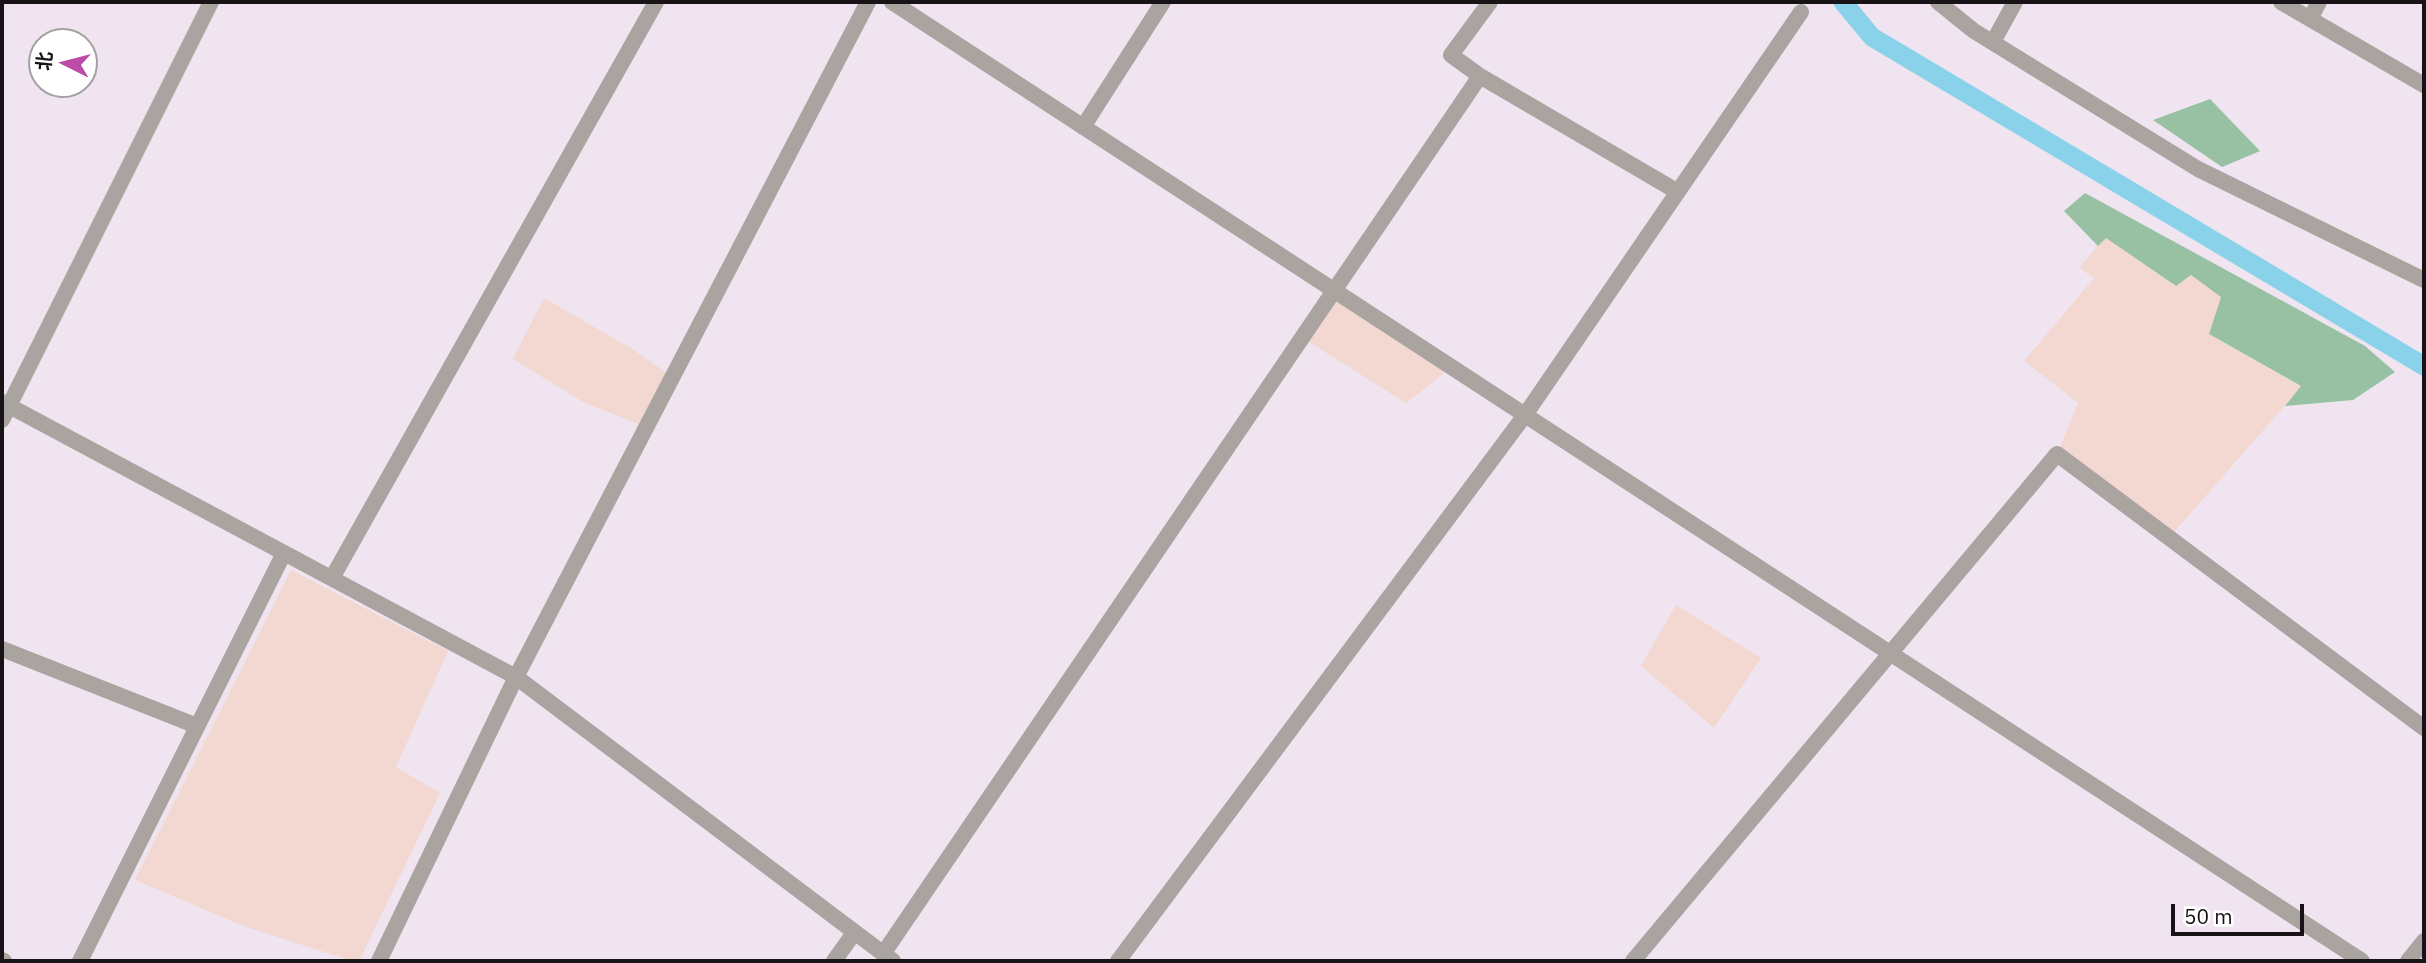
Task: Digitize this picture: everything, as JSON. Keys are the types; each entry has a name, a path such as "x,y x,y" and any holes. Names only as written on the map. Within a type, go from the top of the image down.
{"street":[{"path":"211,2 4,409 284,552 516,677 888,958 1333,290 1480,76"},
{"path":"332,579 656,2"},
{"path":"379,961 516,677 868,2"},
{"path":"892,2 2362,961"},
{"path":"1083,127 1163,2"},
{"path":"1490,2 1451,55 1480,76 1678,192"},
{"path":"1938,2 1974,31 2198,169 2424,280"},
{"path":"1993,42 2014,2"},
{"path":"2281,2 2424,85"},
{"path":"2310,19 2319,2"},
{"path":"1118,961 1525,415 1801,12"},
{"path":"1633,961 2057,454 2424,728"},
{"path":"80,961 284,552"},
{"path":"2,649 197,726"},
{"path":"834,961 854,933"},
{"path":"2408,961 2424,941"}],"shaded area":[{"path":"2105,237 2175,286 2191,275 2221,297 2209,334 2301,387 2169,538 2057,454 2078,403 2024,361 2094,278 2079,268"},
{"path":"1333,290 1452,367 1406,403 1301,337"},
{"path":"544,298 629,347 673,377 646,427 583,402 513,359"},
{"path":"291,570 448,651 396,767 440,793 359,961 243,926 135,880"},
{"path":"1676,605 1761,658 1714,728 1641,666"}],"green space":[{"path":"2210,99 2260,151 2222,167 2153,120"},
{"path":"2085,193 2365,346 2395,372 2353,400 2285,406 2301,386 2209,334 2221,297 2191,275 2176,286 2106,238 2098,246 2064,211"}],"waterway":[{"path":"1843,2 1872,37 2424,366"}]}
